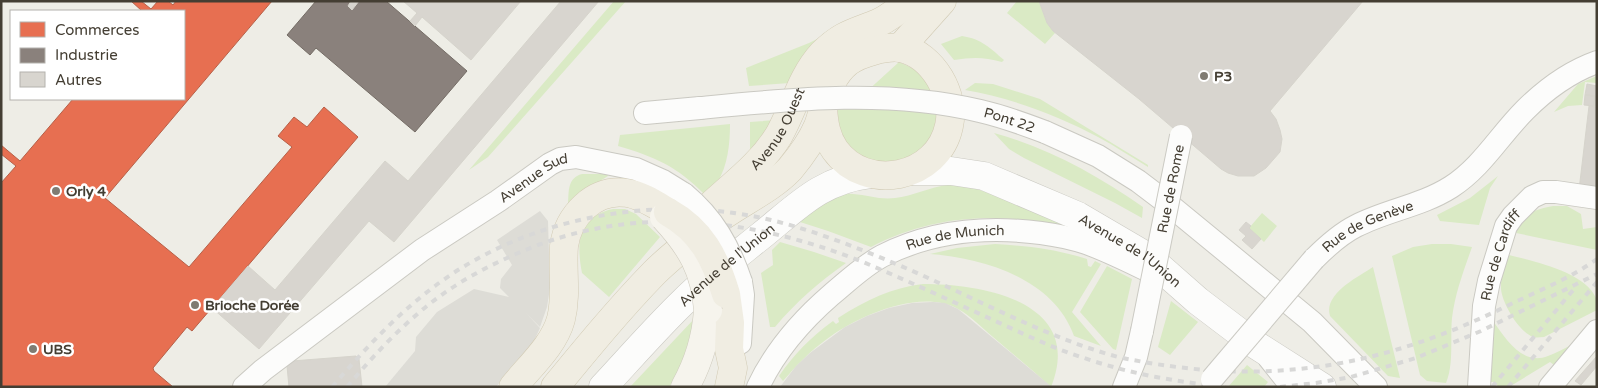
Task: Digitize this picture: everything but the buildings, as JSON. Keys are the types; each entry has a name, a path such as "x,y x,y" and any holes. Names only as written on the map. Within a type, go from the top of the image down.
{"main road":[{"name":"Avenue Ouest","path":"656,272 673,240 748,174 769,149 788,117 808,74 821,56 834,43 851,32 879,22 910,1"},
{"path":"900,48 942,1"},
{"path":"900,48 917,55 936,72 948,94 949,126 944,141 926,164 913,171 899,175 884,176 870,174 856,169 844,160 835,149 826,130 823,108 826,95 831,83 848,62 860,55 873,51 900,48"},
{"name":"Avenue Ouest","path":"555,387 619,311 656,272 724,213 780,178 792,167 818,127 823,108"},
{"name":"Avenue Sud","path":"513,387 553,340 561,320 564,301 564,248 567,230 572,219 582,208 596,198 610,194 627,193 672,208 703,240 721,277 725,295 730,323 731,377"},
{"path":"686,387 696,368 725,295"}],"street":[{"name":"Rue de Genève","path":"1209,383 1327,245 1356,226 1427,200 1462,179 1487,156 1525,110 1564,77 1579,68 1597,62"},
{"name":"Pont 22","path":"645,113 837,97 933,102 1013,120 1098,156 1138,181 1312,322 1376,387"},
{"name":"Rue de Rome","path":"1124,387 1136,356 1142,331 1182,136"},
{"name":"Avenue Sud","path":"244,387 262,370 422,250 498,202 550,164 560,159 576,157 636,169 663,181 672,208"},
{"name":"Avenue de l'Union","path":"913,171 951,171 984,176 1071,213 1148,257 1198,301 1256,344 1322,387"},
{"name":"Avenue de l'Union","path":"603,387 684,300 799,204 826,187 870,174"},
{"name":"Rue de Cardiff","path":"1479,387 1484,306 1489,281 1506,226 1532,197 1543,192 1597,198"},
{"name":"Rue de Munich","path":"758,387 766,370 788,338 852,277 881,257 912,244 946,234 984,230 1019,230 1084,242 1170,282 1198,301"},
{"path":"1550,387 1597,331"},
{"path":"1256,344 1292,387"}],"green space":[{"path":"614,1 626,1 488,157 469,170"},
{"path":"1017,1 1039,1 1047,23 1055,33 1045,44 1007,13"},
{"path":"823,36 790,83 749,86 746,68"},
{"path":"962,36 980,42 1004,60 1002,62 984,58 973,58 954,60 941,44"},
{"path":"899,62 914,69 925,80 932,93 938,118 936,129 921,151 908,160 879,164 852,152 837,132 837,105 865,93"},
{"path":"1597,76 1597,83 1585,82 1582,105 1568,106 1554,112 1578,84"},
{"path":"975,83 993,84 1040,99 1148,165 1148,167 1098,137 1050,115 982,93 965,90"},
{"path":"775,120 750,152 750,122"},
{"path":"730,124 729,147 724,169 717,183 705,195 685,177 665,164 618,146 620,135"},
{"path":"994,133 1034,146 1090,173 1143,207 1142,218 1024,158 1009,149"},
{"path":"582,174 607,174 608,176 576,196 568,204 571,182"},
{"path":"1498,176 1490,188 1479,225 1440,221 1437,215 1470,198"},
{"path":"948,185 965,186 980,190 1052,215 1069,227 1018,219 968,219 919,228 871,247 800,222 817,206 837,195 853,194 879,198 895,198"},
{"path":"1553,206 1567,206 1581,214 1583,229 1597,227 1597,250 1516,233 1522,221 1530,213"},
{"path":"625,209 636,214 660,237 609,297 582,273 579,251 582,232 586,224 601,212"},
{"path":"1262,213 1277,226 1264,242 1249,228"},
{"path":"780,242 846,263 808,293 775,327 770,327 761,273 773,265 772,250"},
{"path":"995,244 1053,250 1087,259 1088,266 1091,267 1095,261 1101,264 1072,312 1101,346 1074,336 1064,316 1051,300 1034,286 1015,275 972,260 930,254 957,248"},
{"path":"1432,244 1472,247 1453,309 1451,359 1446,383 1427,381 1420,375 1392,256 1413,247"},
{"path":"1509,255 1557,269 1581,281 1596,298 1597,310 1544,337 1534,337 1528,334 1512,316 1502,295 1501,281"},
{"path":"1107,266 1132,279 1116,350 1080,312"},
{"path":"1373,267 1400,378 1388,376 1330,316 1329,308 1337,293 1351,281"},
{"path":"923,284 974,288 999,294 1023,304 1042,317 1054,335 1058,358 1051,387 963,312 943,303 926,302 908,303 890,308 855,322 827,339 798,364 783,381 779,376 803,346 833,321 836,324 839,322 838,318 879,296 900,288"},
{"path":"1171,301 1198,322 1170,355 1158,347"},
{"path":"694,319 686,354 679,371 669,387 630,387"},
{"path":"1493,321 1509,343 1530,357 1548,356 1573,344 1558,368 1550,362 1509,387 1499,387 1493,382 1486,382"},
{"path":"1247,365 1268,382 1264,387 1228,387"}],"shaded area":[{"path":"540,211 548,221 550,288 547,307 540,327 526,313 540,328 533,343 496,387 385,387 415,351 416,337 437,312 474,289 509,297 500,288 501,279 512,265 497,240"},
{"path":"912,303 945,303 958,309 1052,387 780,387 796,366 810,353 845,327 889,308"}],"railway":[{"path":"332,387 368,346 407,309 435,286 472,262 511,242 553,227 596,217 640,211 684,209 728,212 801,228 889,261 1030,325 1088,348 1118,357 1171,366 1222,371 1272,371 1320,366 1367,358 1414,344 1462,326 1544,289 1597,259"},
{"path":"347,387 387,342 409,321 432,302 472,275 516,254 559,238 603,227 646,222 690,222 733,226 777,235 820,247 863,262 1071,354 1137,373 1190,383 1226,387"},
{"path":"1280,387 1351,377 1416,358 1481,331 1597,274"},
{"path":"1508,387 1597,282"},
{"path":"1492,387 1574,289"}],"place":[{"name":"P3","path":"1204,76"},
{"name":"Orly 4","path":"56,191"},
{"name":"Brioche Dorée","path":"195,305"},
{"name":"UBS","path":"33,349"}]}
